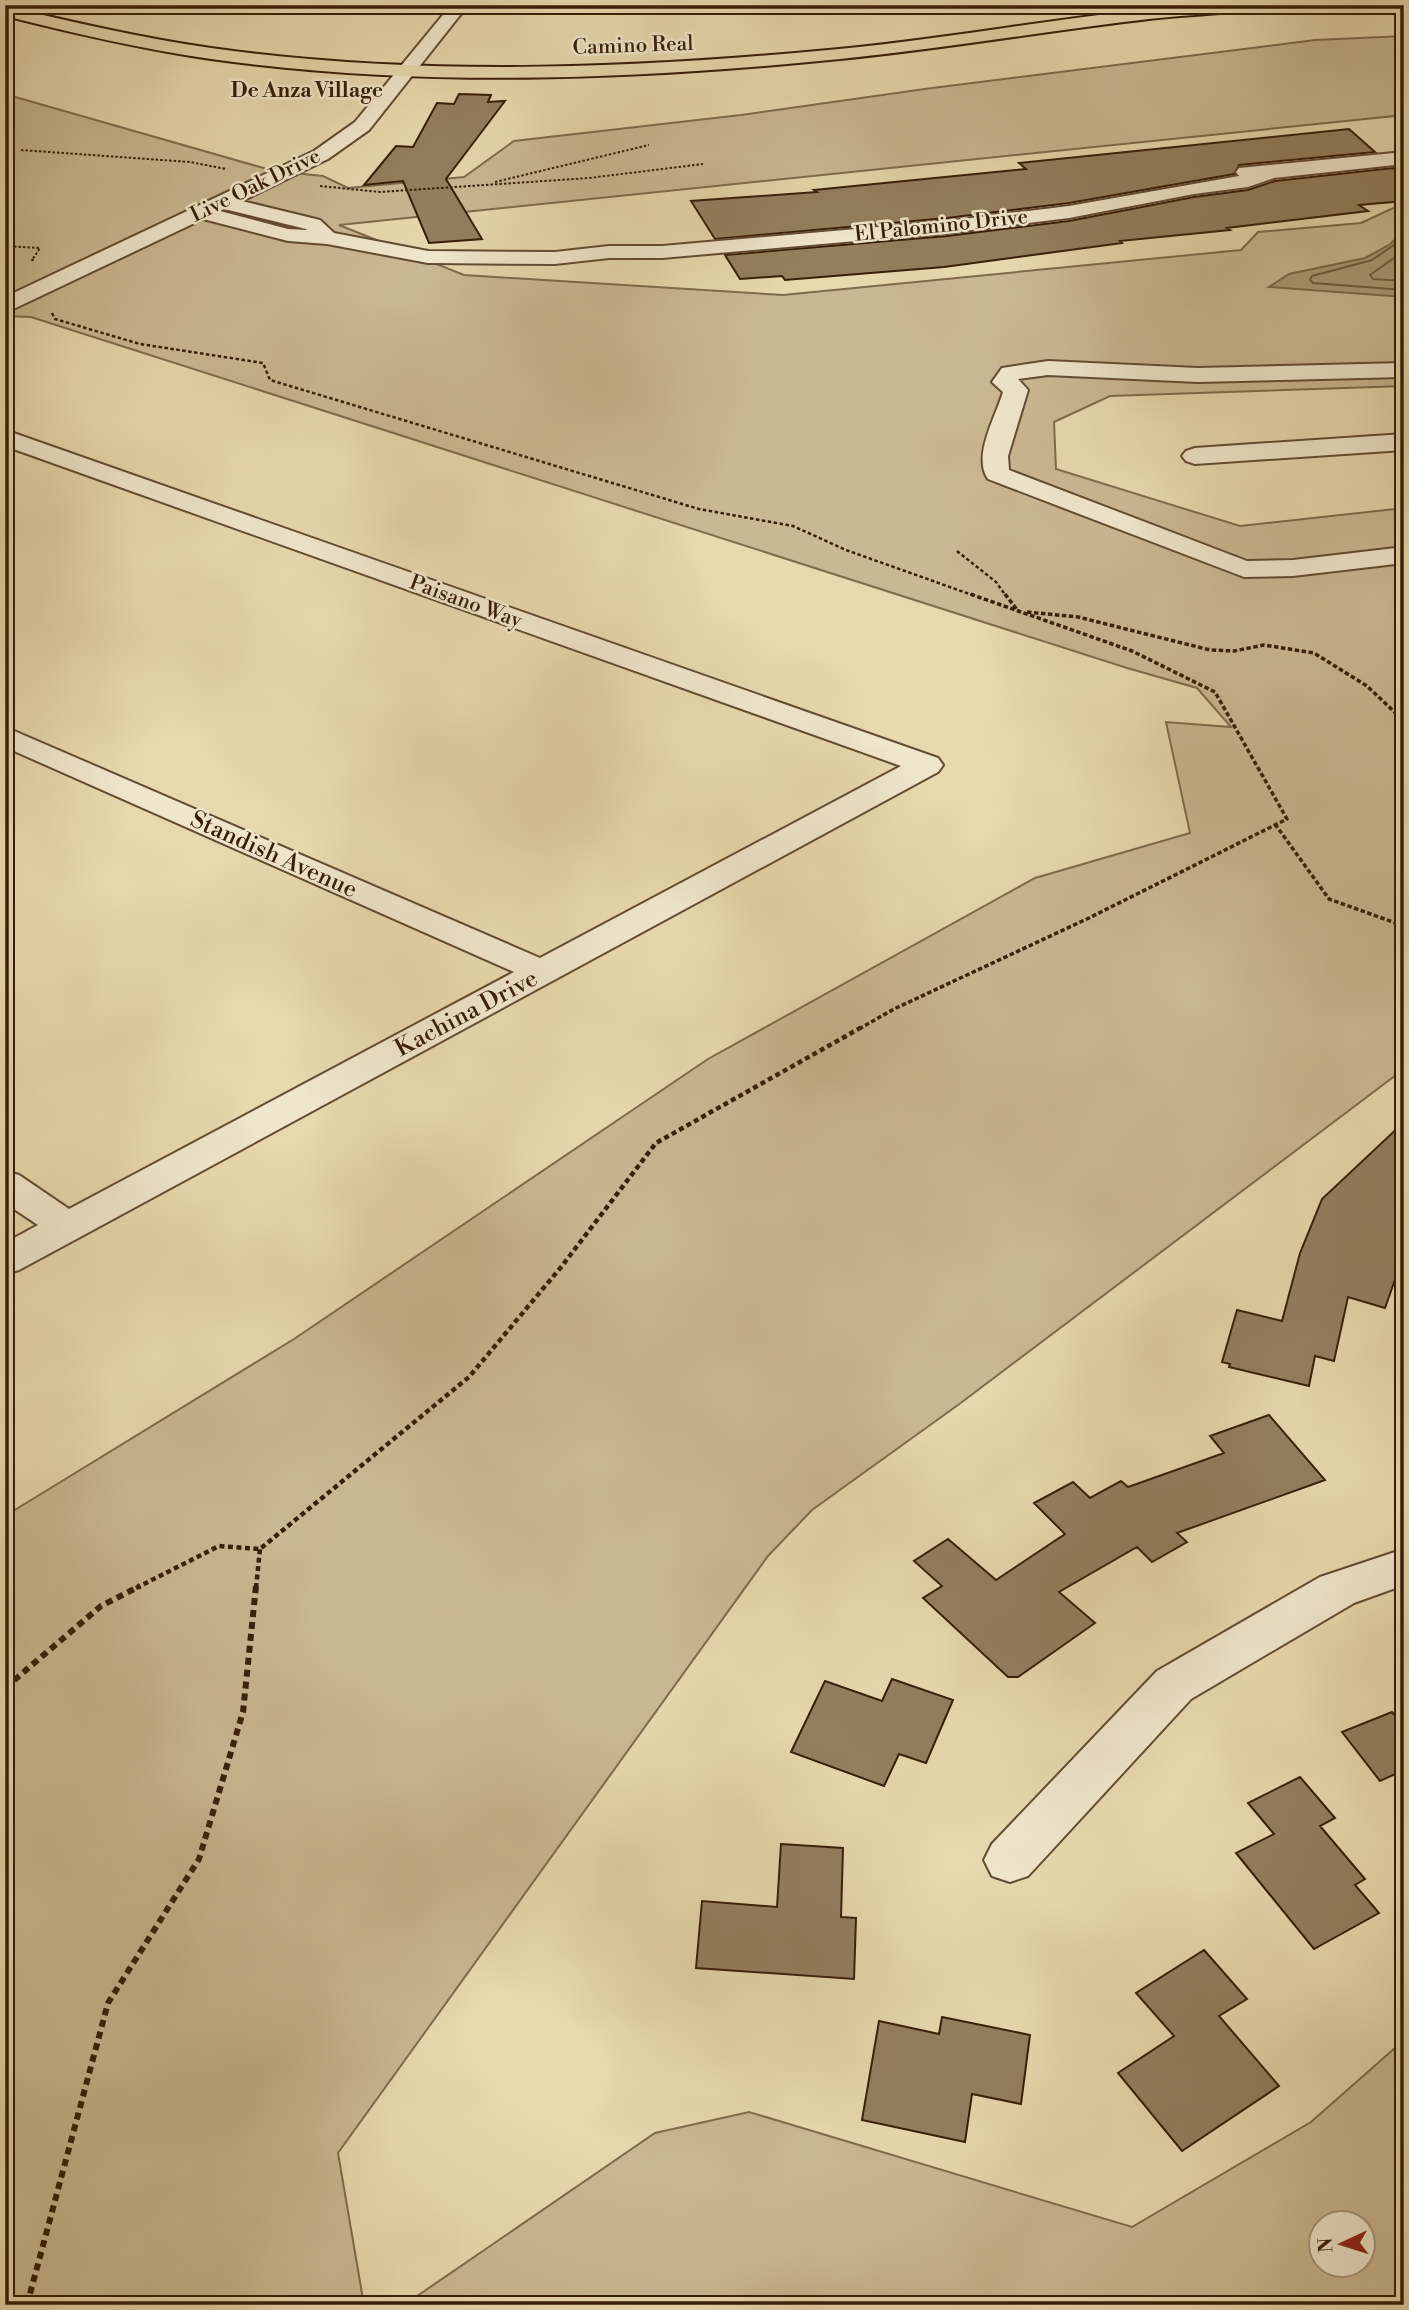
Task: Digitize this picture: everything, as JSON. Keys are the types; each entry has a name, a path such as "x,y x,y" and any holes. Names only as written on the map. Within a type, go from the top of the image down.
{"main road":[{"name":"Camino Real","path":"5,11 76,31 198,51 252,59 404,72 672,69 843,54 1151,14 1263,5"}],"street":[{"name":"Live Oak Drive","path":"5,306 321,155 362,126 460,5"},
{"name":"El Palomino Drive","path":"200,212 288,235 327,238 428,257 498,260 555,258 609,252 662,252 947,227 1069,212 1194,188 1248,181 1270,172 1404,158"},
{"name":"El Palomino Drive","path":"221,202 313,224 327,238"},
{"path":"273,231 297,220"},
{"path":"1404,370 1198,375 1048,368 1010,373 1004,382 1016,390 995,456 997,474 1244,569 1293,568 1404,555"},
{"name":"Paisano Way","path":"5,437 927,765"},
{"path":"1195,456 1404,442"},
{"name":"Standish Avenue","path":"5,736 542,972"},
{"name":"Kachina Drive","path":"5,1260 927,765"},
{"path":"5,1184 68,1227"},
{"path":"1010,1860 1174,1685 1337,1590 1404,1567"}],"path":[{"path":"481,185 649,145"},
{"path":"21,150 190,162 334,189 380,192 589,178 703,164"},
{"path":"5,246 40,248 27,269 56,281"},
{"path":"5,1688 101,1606 219,1546 260,1549 468,1377 562,1266 656,1143 894,1009 1089,918 1287,819 1215,692 1132,651 846,550 793,526 699,509 270,380 263,363 140,344 55,319 51,310"},
{"path":"957,551 996,582 1019,611 1078,617 1210,650 1234,651 1264,645 1314,653 1367,686 1404,722"},
{"path":"1275,824 1329,899 1404,926"},
{"path":"27,2305 108,2003 199,1859 243,1712 260,1549"}],"shaded area":[{"path":"1404,36 1404,115 339,225 464,275 783,295 1241,250 1258,232 1361,223 1404,203 1404,386 1110,396 1054,422 1056,469 1240,526 1404,508 1404,1069 958,1405 812,1510 768,1556 338,2153 364,2305 5,2305 5,1516 294,1339 708,1059 1035,878 1190,833 1166,722 1231,727 1197,688 1127,668 31,317 5,316 5,94 274,171 323,176 348,188 464,177 514,141 741,115 1315,40"},
{"path":"1404,2040 1404,2305 404,2305 655,2133 749,2112 1132,2227 1311,2122"}],"water":[{"path":"1404,231 1404,297 1269,287 1289,274 1365,258 1389,245"}],"building":[{"path":"459,94 491,95 488,102 505,101 446,179 482,239 429,243 403,181 364,185 396,146 413,147 437,103 454,104"},
{"path":"1349,129 1375,152 1239,165 1234,174 1069,203 947,218 715,239 691,201 817,192 814,190 1026,169 1019,163"},
{"path":"1393,168 1404,177 1404,201 1359,205 1368,211 1227,228 1230,230 1120,241 1122,243 944,267 785,280 782,276 740,279 725,255 947,236 1069,221 1194,197 1248,190 1275,181"},
{"path":"1404,1122 1404,1254 1385,1308 1348,1297 1334,1361 1315,1356 1309,1386 1229,1367 1230,1364 1222,1362 1237,1310 1282,1321 1300,1253 1322,1199"},
{"path":"1269,1415 1325,1480 1177,1533 1187,1542 1152,1562 1137,1547 1059,1592 1095,1623 1018,1677 1008,1677 923,1598 942,1586 914,1561 948,1539 996,1580 1065,1534 1034,1503 1073,1482 1090,1498 1121,1481 1128,1487 1224,1453 1210,1436"},
{"path":"892,1679 953,1700 926,1763 899,1754 884,1786 791,1752 825,1681 882,1701"},
{"path":"1392,1712 1404,1726 1404,1770 1380,1781 1342,1732"},
{"path":"1300,1777 1335,1818 1320,1826 1365,1879 1355,1885 1379,1913 1314,1949 1236,1853 1274,1834 1248,1803"},
{"path":"781,1844 843,1848 841,1917 856,1918 854,1979 696,1968 702,1901 777,1907"},
{"path":"1204,1950 1247,1999 1219,2016 1279,2086 1182,2151 1118,2073 1174,2036 1136,1993"},
{"path":"942,2017 1030,2035 1021,2104 972,2094 965,2142 862,2120 879,2021 939,2034"}],"district":[{"name":"De Anza Village","path":"307,90"}]}
